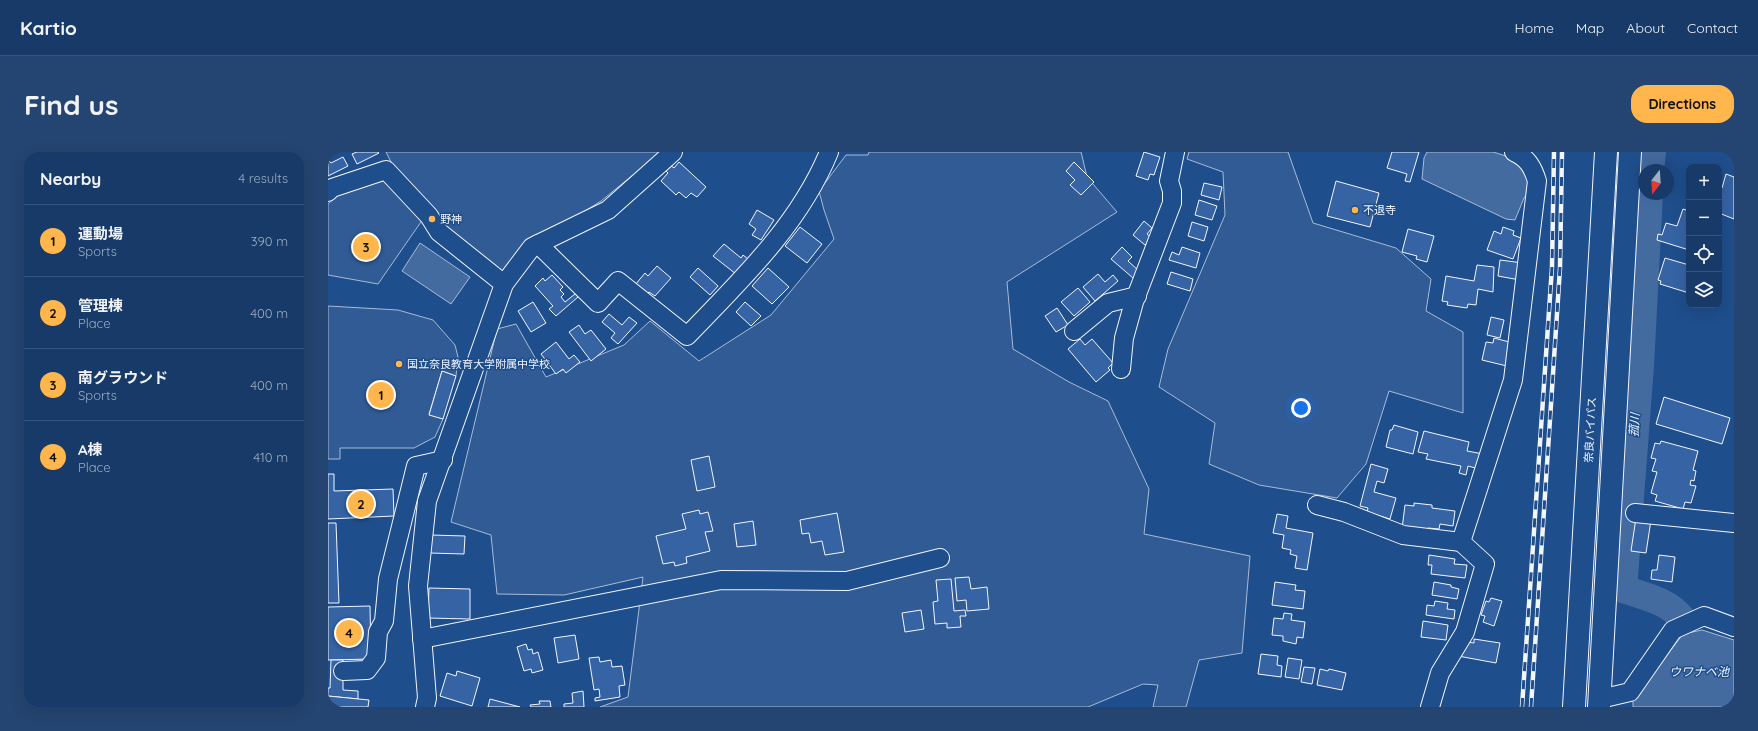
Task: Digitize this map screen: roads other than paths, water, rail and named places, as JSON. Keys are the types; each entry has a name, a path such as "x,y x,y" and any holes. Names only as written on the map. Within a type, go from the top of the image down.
{"highway":[{"name":"奈良バイパス","path":"1574,707 1606,152"},
{"path":"1600,703 1630,152"}],"street":[{"path":"425,707 427,698 418,586 427,501 443,460 504,284 532,246 608,210 673,152"},
{"path":"538,244 598,303 618,281 687,336 759,261 786,228 820,175 829,152"},
{"path":"1121,369 1124,338 1137,296 1172,203 1172,191 1169,181 1174,152"},
{"path":"1461,542 1513,380 1537,181 1532,166 1520,155 1514,152"},
{"path":"328,192 332,188 386,170 429,216 439,232 504,284"},
{"path":"1074,330 1108,303 1137,296"},
{"path":"334,671 367,670 376,658 378,632 384,621 388,579 416,466 443,460"},
{"path":"1316,505 1344,512 1403,535 1461,542 1486,564 1466,632 1440,673 1430,707"},
{"path":"1635,513 1734,523"},
{"path":"422,639 721,580 847,581 940,558"},
{"path":"1600,703 1630,692 1673,630 1704,616 1734,626"}],"water":[{"path":"1427,152 1493,152 1512,159 1529,170 1530,191 1524,198 1515,220 1506,219 1422,179 1424,158"},
{"path":"420,243 470,277 451,304 402,271"},
{"name":"ウワナベ池","path":"1702,630 1734,640 1734,707 1633,707 1633,700 1683,634"}],"waterway":[{"name":"菰川","path":"1651,164 1652,152"},
{"name":"菰川","path":"1649,200 1640,366 1623,589 1663,603 1677,613 1682,619"}],"railway":[{"path":"1522,707 1552,267 1554,152"},
{"path":"1531,707 1560,268 1562,152"}],"place":[{"name":"不退寺","path":"1355,210"},
{"name":"野神","path":"432,219"},
{"name":"南グラウンド","path":"366,247"},
{"name":"国立奈良教育大学附属中学校","path":"399,364"},
{"name":"運動場","path":"381,395"},
{"name":"管理棟","path":"361,504"},
{"name":"A棟","path":"349,633"}]}
